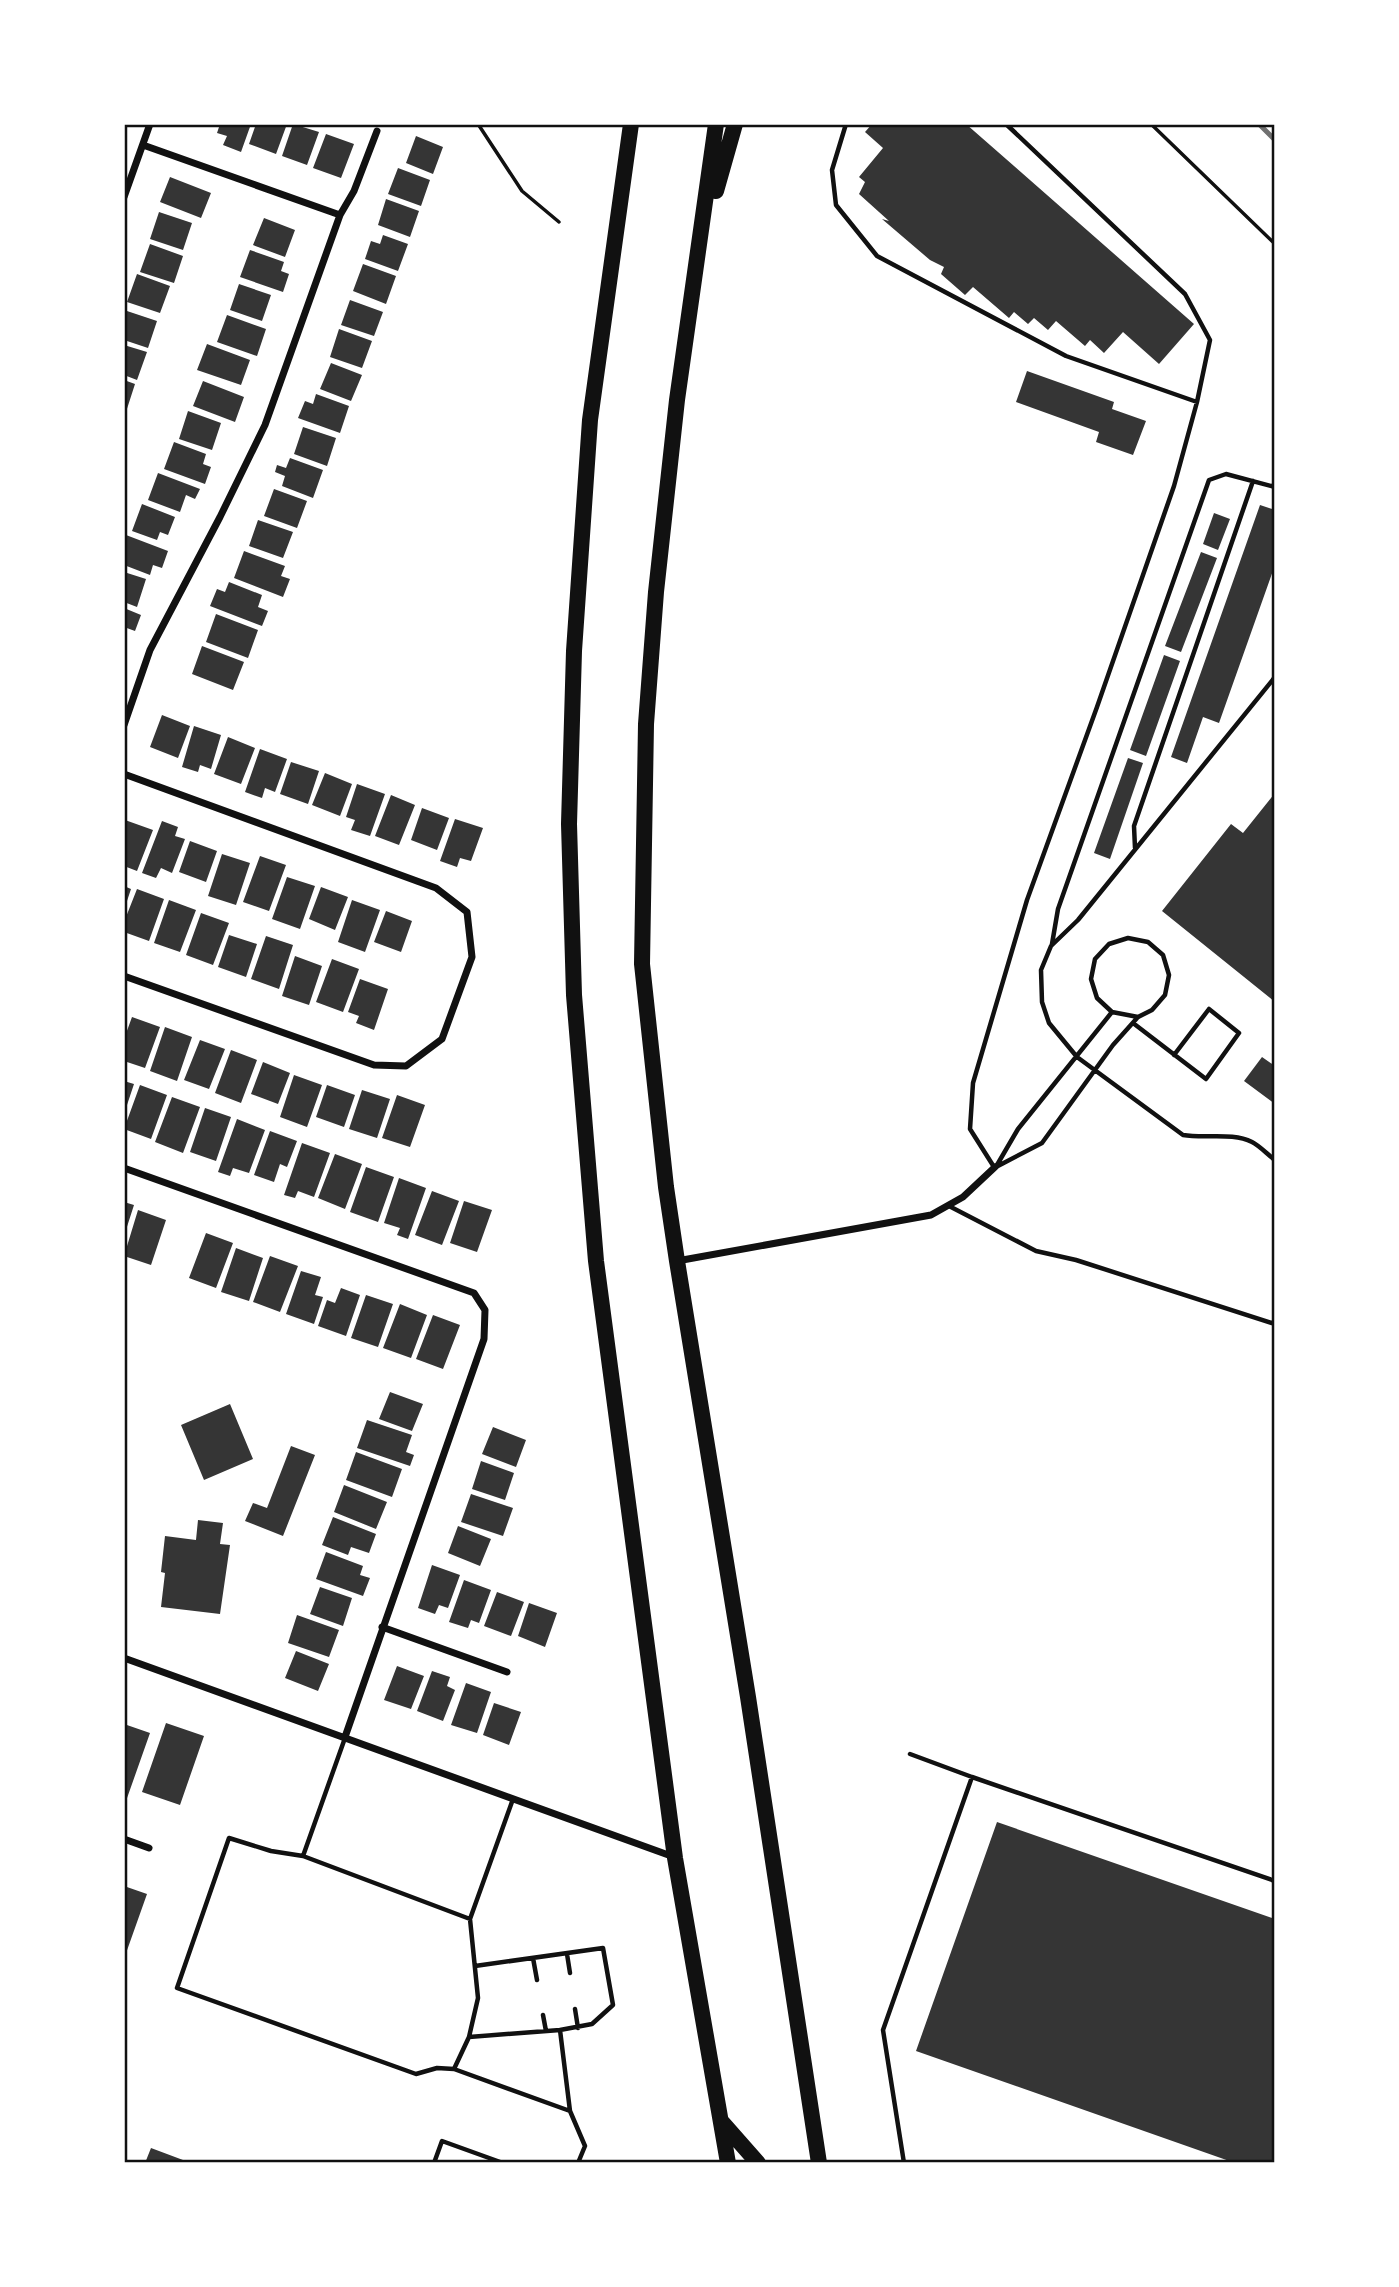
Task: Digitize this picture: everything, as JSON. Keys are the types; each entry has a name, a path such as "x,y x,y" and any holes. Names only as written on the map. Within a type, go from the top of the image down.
{"highway":[{"path":"631,124 590,420 574,650 569,824 574,995 596,1261 675,1858 728,2163"},
{"path":"716,124 677,400 656,592 646,724 642,964 666,1187 819,2163"},
{"path":"699,251 735,124"},
{"path":"720,2121 758,2163"}],"street":[{"path":"124,197 150,124"},
{"path":"124,725 150,650 265,425 340,215 354,191 377,131"},
{"path":"143,145 340,215"},
{"path":"124,774 436,888 467,912 472,957 442,1039 406,1066 374,1065 124,976"},
{"path":"677,1261 931,1215 963,1196 995,1167"},
{"path":"124,1168 474,1293 485,1310 484,1339 345,1737"},
{"path":"382,1627 507,1672"},
{"path":"124,1658 675,1858"},
{"path":"124,1839 149,1848"}],"lane":[{"path":"846,124 832,170 836,205 877,257 1066,356 1197,402"},
{"path":"995,1167 971,1129 973,1083 1027,900 1174,486 1197,402 1210,340 1185,294 1006,124"},
{"path":"1275,487 1226,474 1209,480 1058,909 1051,946 1041,970 1042,1002 1049,1023 1077,1057 1183,1135 1202,1139 1227,1136 1251,1142 1275,1160"},
{"path":"1135,849 1134,826 1253,481"},
{"path":"1051,946 1078,920 1275,677"},
{"path":"995,1167 1042,1143 1133,1023 1138,1017 1152,1010 1165,995 1169,975 1163,956 1148,942 1128,938 1109,944 1095,959 1091,979 1097,998 1112,1012 1138,1017"},
{"path":"1133,1023 1174,1055 1206,1079 1239,1033 1209,1009 1174,1055"},
{"path":"995,1167 1018,1129 1112,1012"},
{"path":"948,1206 1036,1251 1076,1259 1275,1324"},
{"path":"303,1856 345,1737"},
{"path":"910,1754 1275,1881"},
{"path":"904,2163 883,2030 972,1777"},
{"path":"454,2069 469,2037 478,1998 470,1919 513,1798"},
{"path":"470,1919 303,1856 271,1851 229,1838 177,1988 416,2074 437,2068 454,2069 570,2111"},
{"path":"469,2037 578,2028 592,2024 613,2005 603,1948 475,1966"},
{"path":"568,1954 570,1973"},
{"path":"533,1958 537,1980"},
{"path":"575,2009 578,2028"},
{"path":"543,2015 546,2031"},
{"path":"560,2030 570,2111 585,2146 578,2163"},
{"path":"434,2163 442,2141 503,2163"}],"path":[{"path":"478,124 522,191 559,222"},
{"path":"1152,124 1275,244"}],"building":[{"path":"220,124 251,124 241,152 223,145 227,136 217,133"},
{"path":"256,124 287,124 276,154 249,144"},
{"path":"293,124 319,132 307,165 282,156"},
{"path":"872,124 966,124 1194,324 1159,364 1123,332 1104,353 1090,340 1085,346 1056,321 1048,330 1034,318 1028,324 1014,312 1009,318 973,287 965,295 941,274 944,267 930,260 882,219 889,221 859,194 865,182 859,177 883,148 865,132"},
{"path":"326,134 354,144 341,178 313,168"},
{"path":"416,136 443,147 433,174 406,163"},
{"path":"398,168 430,180 421,206 388,194"},
{"path":"170,177 211,193 201,218 160,202"},
{"path":"386,199 419,211 410,237 378,225"},
{"path":"159,212 192,223 183,250 150,239"},
{"path":"264,218 295,230 285,257 253,245"},
{"path":"383,235 408,244 398,271 365,259 371,241 380,244"},
{"path":"150,244 183,256 174,283 140,272"},
{"path":"250,250 284,262 281,271 289,274 283,292 240,277"},
{"path":"363,264 396,276 386,304 353,291"},
{"path":"137,274 170,286 160,313 127,302"},
{"path":"239,284 271,295 262,321 230,310"},
{"path":"350,300 383,312 374,336 341,325"},
{"path":"124,310 157,321 148,348 124,340"},
{"path":"227,315 266,329 257,356 217,342"},
{"path":"339,329 372,341 362,368 330,357"},
{"path":"207,344 250,360 241,385 197,370"},
{"path":"124,345 147,352 137,380 124,375"},
{"path":"331,363 362,375 351,401 320,389"},
{"path":"1027,371 1114,402 1112,409 1146,421 1133,455 1096,442 1099,432 1016,402"},
{"path":"124,380 135,384 125,415 124,415"},
{"path":"203,381 244,397 235,422 193,406"},
{"path":"316,394 349,406 340,433 298,418 305,401 313,404"},
{"path":"188,411 221,423 212,450 179,439"},
{"path":"303,427 336,438 327,466 294,454"},
{"path":"174,442 206,454 203,464 211,467 205,484 164,469"},
{"path":"290,458 323,470 313,498 282,486 285,476 275,472 277,465 286,468"},
{"path":"158,473 200,489 195,499 186,495 180,512 148,500"},
{"path":"274,489 307,501 297,528 264,516"},
{"path":"142,504 175,517 168,535 160,532 157,540 132,531"},
{"path":"1260,505 1275,510 1275,565 1219,723 1203,717 1187,763 1171,757"},
{"path":"1214,513 1230,519 1218,550 1203,544"},
{"path":"258,520 293,532 283,558 249,546"},
{"path":"126,535 168,551 162,568 153,565 150,575 124,565"},
{"path":"244,551 285,566 281,576 290,579 283,597 234,578"},
{"path":"1201,552 1217,558 1181,652 1165,646"},
{"path":"124,572 146,579 137,607 124,602"},
{"path":"229,582 262,595 258,607 268,611 262,626 210,606 217,589 225,592"},
{"path":"124,608 141,615 135,631 124,627"},
{"path":"216,614 258,630 248,658 206,642"},
{"path":"202,646 244,662 233,690 192,674"},
{"path":"1164,655 1180,661 1146,756 1130,750"},
{"path":"162,715 190,726 178,758 150,747"},
{"path":"194,726 221,735 211,769 200,765 198,772 182,767"},
{"path":"228,737 255,748 241,784 214,774"},
{"path":"260,749 287,759 275,792 265,788 262,798 245,792"},
{"path":"1128,758 1143,763 1110,859 1094,853"},
{"path":"291,762 319,771 308,804 280,794"},
{"path":"325,773 352,784 340,816 312,805"},
{"path":"357,784 385,794 370,836 351,830 355,820 346,817"},
{"path":"1275,793 1275,1002 1162,911 1231,824 1243,833"},
{"path":"391,795 415,805 399,845 375,836"},
{"path":"422,808 449,818 437,850 411,840"},
{"path":"455,819 483,828 471,861 460,858 457,867 440,861"},
{"path":"125,820 153,830 137,871 124,866"},
{"path":"162,821 178,827 175,836 185,839 172,873 161,868 156,878 142,873"},
{"path":"190,841 217,851 206,882 179,872"},
{"path":"222,854 250,863 236,905 208,896"},
{"path":"260,856 286,865 269,911 243,902"},
{"path":"287,877 315,886 300,929 272,919"},
{"path":"124,886 131,889 125,907 124,907"},
{"path":"321,887 348,897 335,930 309,919"},
{"path":"137,889 164,899 149,941 124,932 124,922"},
{"path":"169,900 196,910 180,952 154,943"},
{"path":"352,900 380,910 365,952 338,942"},
{"path":"386,911 412,921 401,952 374,942"},
{"path":"201,913 229,923 213,965 186,955"},
{"path":"229,935 257,944 246,977 218,967"},
{"path":"266,936 293,945 279,989 251,979"},
{"path":"295,956 322,966 309,1005 282,996"},
{"path":"332,959 359,969 343,1012 316,1002"},
{"path":"360,979 388,989 374,1030 356,1023 359,1016 348,1012"},
{"path":"132,1017 160,1027 145,1068 124,1061 124,1039"},
{"path":"165,1027 192,1037 177,1081 150,1071"},
{"path":"200,1040 225,1049 209,1089 184,1080"},
{"path":"231,1050 257,1060 241,1103 215,1093"},
{"path":"1262,1057 1275,1066 1275,1104 1244,1081"},
{"path":"263,1062 290,1073 278,1104 251,1094"},
{"path":"294,1075 322,1085 307,1127 280,1117"},
{"path":"124,1081 134,1084 125,1111 124,1111"},
{"path":"140,1085 167,1095 151,1139 124,1129"},
{"path":"327,1085 355,1095 344,1127 316,1117"},
{"path":"362,1090 390,1099 377,1138 349,1129"},
{"path":"397,1095 425,1105 410,1147 382,1138"},
{"path":"172,1097 200,1107 183,1153 155,1142"},
{"path":"205,1108 231,1117 216,1161 190,1152"},
{"path":"237,1119 265,1130 249,1173 233,1168 230,1176 218,1172"},
{"path":"270,1131 297,1141 287,1167 280,1164 274,1182 254,1175"},
{"path":"302,1143 330,1153 314,1197 298,1191 295,1198 284,1195"},
{"path":"335,1154 362,1164 345,1209 318,1198"},
{"path":"366,1167 394,1177 378,1222 350,1212"},
{"path":"399,1178 426,1188 408,1239 397,1235 400,1228 384,1223"},
{"path":"432,1191 459,1201 442,1245 415,1235"},
{"path":"464,1201 492,1210 477,1252 450,1243"},
{"path":"124,1202 134,1205 125,1233 124,1233"},
{"path":"138,1210 166,1220 151,1265 124,1256"},
{"path":"206,1233 233,1243 216,1288 189,1278"},
{"path":"236,1248 263,1258 249,1301 221,1292"},
{"path":"270,1256 298,1266 280,1312 253,1302"},
{"path":"301,1271 321,1277 315,1295 323,1297 314,1324 286,1314"},
{"path":"341,1288 360,1295 346,1336 318,1326 327,1300 335,1303"},
{"path":"366,1295 393,1304 378,1347 351,1338"},
{"path":"400,1304 427,1315 411,1358 383,1348"},
{"path":"433,1315 460,1325 443,1369 416,1359"},
{"path":"390,1392 423,1404 412,1431 379,1419"},
{"path":"230,1404 253,1459 204,1480 181,1425"},
{"path":"367,1420 412,1435 406,1452 414,1455 410,1466 357,1448"},
{"path":"493,1427 526,1440 516,1467 482,1454"},
{"path":"291,1446 315,1455 283,1536 245,1521 253,1503 267,1508"},
{"path":"356,1452 402,1469 392,1497 346,1480"},
{"path":"481,1461 514,1473 505,1500 472,1489"},
{"path":"344,1485 387,1502 376,1529 334,1512"},
{"path":"471,1494 513,1508 503,1536 461,1522"},
{"path":"333,1517 376,1534 369,1553 351,1547 348,1555 322,1545"},
{"path":"198,1520 223,1523 220,1544 230,1545 220,1614 161,1607 165,1536 196,1540"},
{"path":"458,1526 491,1539 480,1566 448,1553"},
{"path":"326,1552 363,1566 360,1575 370,1578 363,1596 316,1579"},
{"path":"432,1565 460,1575 448,1608 439,1605 435,1614 418,1608"},
{"path":"464,1580 491,1590 479,1623 471,1620 468,1628 449,1622"},
{"path":"320,1587 352,1598 343,1626 310,1614"},
{"path":"497,1592 524,1602 511,1636 484,1626"},
{"path":"529,1603 557,1613 545,1647 518,1636"},
{"path":"297,1615 339,1630 329,1657 288,1643"},
{"path":"296,1651 329,1664 318,1691 285,1678"},
{"path":"397,1666 424,1676 411,1709 384,1700"},
{"path":"432,1671 450,1677 447,1686 455,1690 443,1721 417,1711"},
{"path":"466,1683 491,1692 477,1733 451,1725"},
{"path":"494,1703 521,1712 509,1745 483,1735"},
{"path":"166,1723 204,1736 180,1805 142,1792"},
{"path":"124,1724 150,1733 126,1801 124,1801"},
{"path":"997,1822 1275,1919 1275,2163 1235,2163 916,2051"},
{"path":"124,1886 147,1894 125,1956 124,1956"},
{"path":"151,2148 191,2163 145,2163"}],"railway":[{"path":"1259,124 1275,140"}]}
